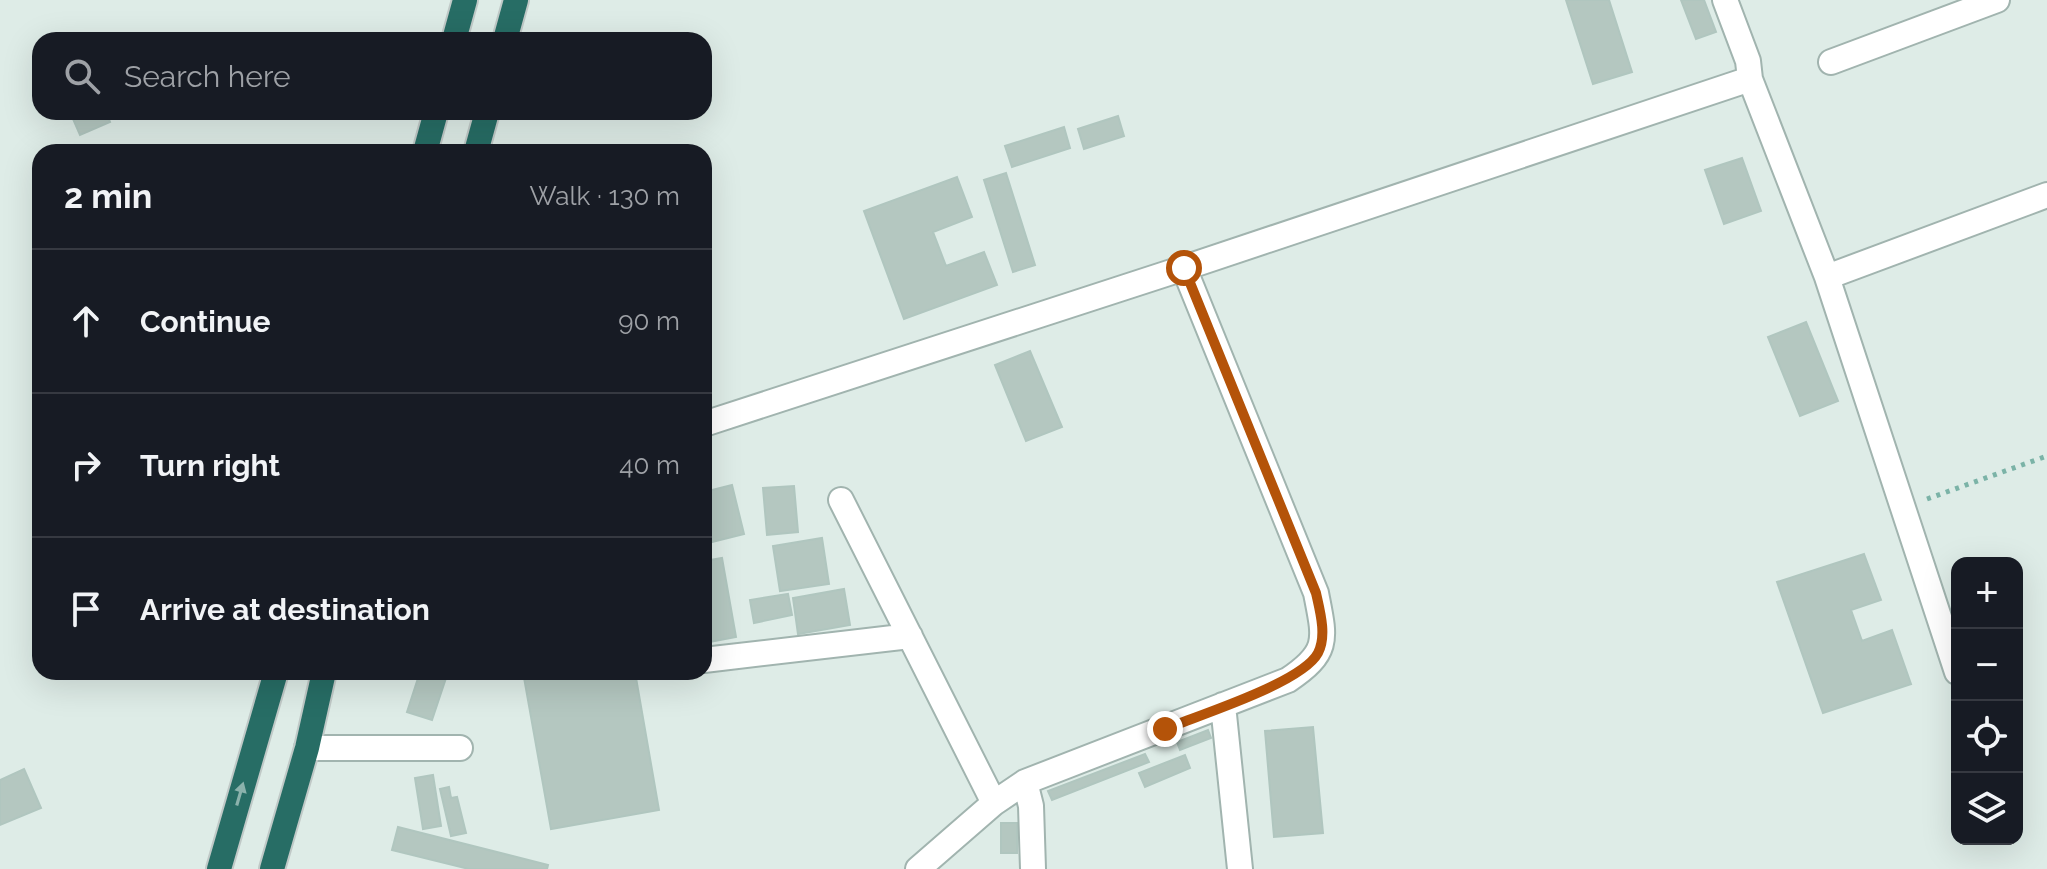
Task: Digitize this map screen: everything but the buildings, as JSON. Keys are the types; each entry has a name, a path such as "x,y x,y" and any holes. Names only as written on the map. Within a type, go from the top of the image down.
{"highway":[{"path":"456,32 465,0"},
{"path":"507,32 516,0"},
{"path":"427,144 434,120"},
{"path":"478,144 485,120"},
{"path":"219,869 274,680"},
{"path":"272,869 307,748 322,680"}],"street":[{"path":"1725,0 1748,61 1750,79 1827,277 1951,654"},
{"path":"1831,62 1997,0"},
{"path":"712,421 1750,79"},
{"path":"1827,277 2047,195"},
{"path":"918,869 994,803 1025,782 1288,680 1309,666 1319,653 1323,638 1316,593 1184,268"},
{"path":"841,500 994,803"},
{"path":"712,659 910,636"},
{"path":"1223,705 1240,869"},
{"path":"307,748 460,748"},
{"path":"1025,782 1031,806 1033,869"}],"path":[{"path":"1903,508 2047,456"}],"route":[{"path":"1165,729 1288,680 1309,666 1319,653 1323,638 1316,593 1184,268"}]}
